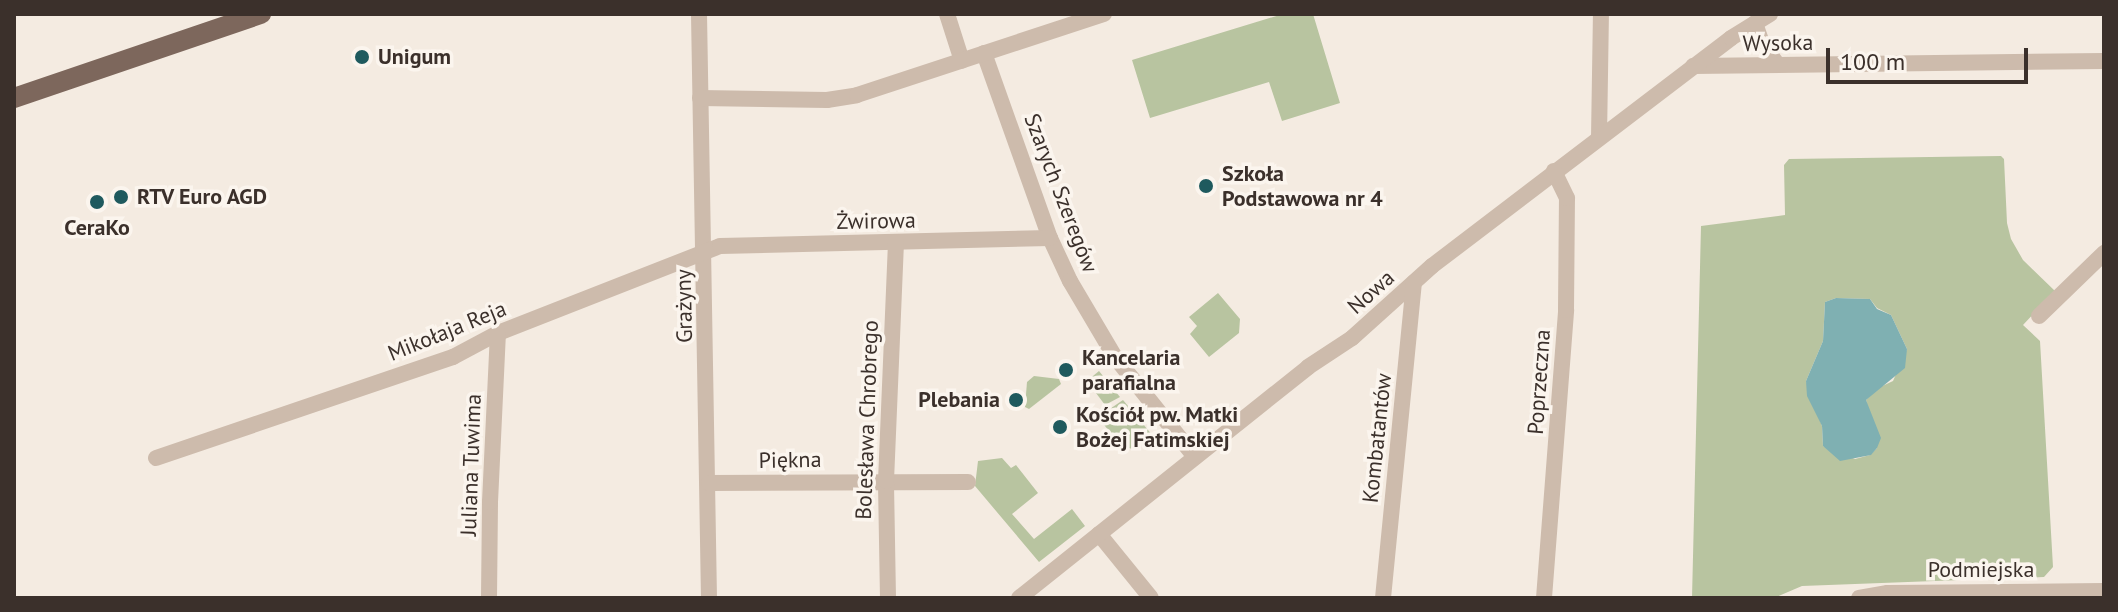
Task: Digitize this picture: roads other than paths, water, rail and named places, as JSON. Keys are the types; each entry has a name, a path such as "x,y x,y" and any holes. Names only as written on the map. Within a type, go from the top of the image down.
{"main road":[{"path":"14,98 261,14"}],"street":[{"name":"Grażyny","path":"699,14 709,598"},
{"path":"947,14 962,61"},
{"path":"700,98 827,100 857,95 1104,14"},
{"path":"1599,138 1601,14"},
{"name":"Nowa","path":"1019,598 1308,367 1352,338 1414,283 1554,171 1693,66 1770,14"},
{"path":"1755,23 1762,43 1778,65"},
{"name":"Szarych Szeregów","path":"984,53 1050,238 1070,281 1115,357 1195,457"},
{"name":"Wysoka","path":"1693,66 2104,61"},
{"name":"Poprzeczna","path":"1544,598 1566,310 1567,198 1554,171"},
{"name":"Żwirowa","path":"704,251 720,246 1050,238"},
{"name":"Bolesława Chrobrego","path":"888,598 885,591 886,481 896,242"},
{"name":"Mikołaja Reja","path":"156,458 453,357 498,333 704,251"},
{"path":"2039,316 2104,253"},
{"name":"Kombatantów","path":"1383,598 1414,283"},
{"name":"Juliana Tuwima","path":"489,598 498,333"},
{"name":"Piękna","path":"709,483 968,482"},
{"path":"1099,534 1151,598"},
{"name":"Podmiejska","path":"1859,598 2104,591"}],"water":[{"path":"1836,298 1870,299 1877,309 1891,315 1907,349 1905,368 1866,400 1881,438 1877,448 1871,455 1840,461 1823,446 1822,426 1807,396 1806,381 1823,341 1825,302"}],"place":[{"name":"Unigum","path":"362,57"},
{"name":"Szkoła Podstawowa nr 4","path":"1206,186"},
{"name":"RTV Euro AGD","path":"121,197"},
{"name":"CeraKo","path":"97,202"},
{"name":"Kancelaria parafialna","path":"1066,370"},
{"name":"Plebania","path":"1016,400"},
{"name":"Kościół pw. Matki Bożej Fatimskiej","path":"1060,427"}]}
